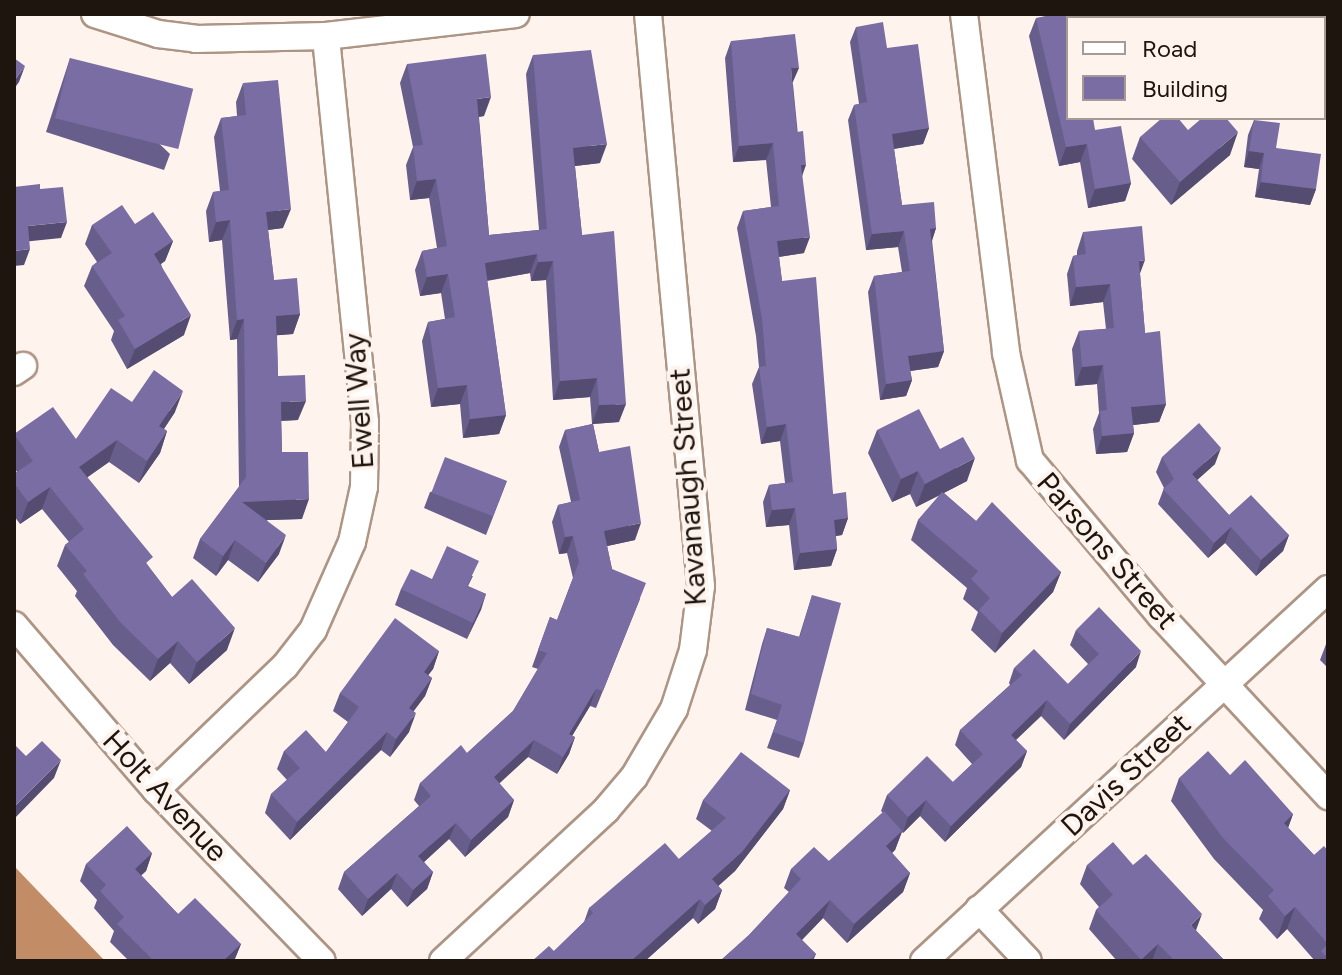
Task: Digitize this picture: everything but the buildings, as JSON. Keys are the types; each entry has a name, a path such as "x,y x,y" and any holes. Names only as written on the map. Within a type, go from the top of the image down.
{"street":[{"path":"95,14 158,34 196,39 326,36 516,14"},
{"name":"Kavanaugh Street","path":"443,961 606,810 634,777 674,709 693,650 701,586 648,14"},
{"name":"Parsons Street","path":"964,14 1006,353 1030,460 1049,489 1328,796"},
{"name":"Ewell Way","path":"156,790 255,698 313,630 338,581 361,501 365,422 326,36"},
{"name":"Davis Street","path":"924,961 1328,589"},
{"name":"Holt Avenue","path":"14,625 156,790 322,961"},
{"path":"979,909 1028,961"}],"shaded area":[{"path":"14,866 105,961 14,961"}]}
